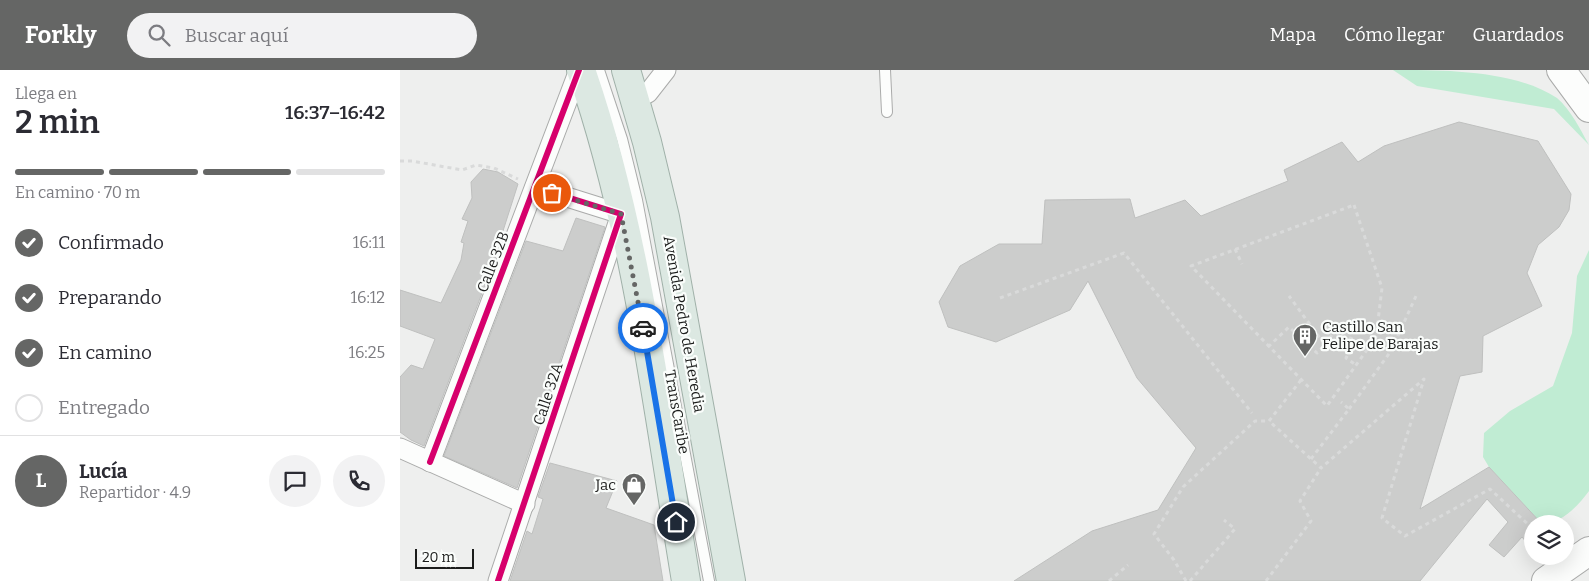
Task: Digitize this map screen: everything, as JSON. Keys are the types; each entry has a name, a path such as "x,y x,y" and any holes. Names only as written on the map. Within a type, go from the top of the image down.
{"highway":[{"path":"580,70 595,112 621,214 640,307 686,581"},
{"name":"Avenida Pedro de Heredia","path":"626,70 632,109 665,217 731,581"}],"main road":[{"path":"1571,73 1589,108"},
{"path":"1555,578 1589,551"}],"street":[{"name":"Calle 32B","path":"430,462 580,70"},
{"path":"632,109 648,93 666,70"},
{"path":"534,187 621,214"},
{"name":"Calle 32A","path":"498,581 621,214"},
{"path":"400,448 525,504"}],"lane":[{"name":"TransCaribe","path":"599,70 622,140 636,200 709,581"},
{"path":"884,70 887,112"},
{"name":"TransCaribe","path":"632,109 635,140 660,244 721,581"}],"path":[{"path":"400,161 412,160 462,170 476,165 494,168 534,187"},
{"path":"1354,206 1382,288 1376,337 1327,406 1191,266 1235,249 1354,206"},
{"path":"1235,249 1242,264"},
{"path":"1000,298 1124,253 1252,413"},
{"path":"1289,296 1325,345"},
{"path":"1311,459 1391,351 1416,296"},
{"path":"1268,347 1289,327 1316,353 1325,345 1334,332 1354,340 1346,358 1356,365"},
{"path":"1266,581 1311,520 1300,501 1321,468 1424,379 1382,518 1405,536 1490,490 1524,521"},
{"path":"1269,421 1300,380"},
{"path":"1341,402 1349,409"},
{"path":"1186,581 1174,560 1154,534 1184,487 1255,421 1269,421 1321,468"},
{"path":"1190,581 1234,529 1224,520"},
{"path":"1109,581 1128,565"}],"green space":[{"path":"1393,70 1456,71 1500,77 1540,89 1557,98 1567,108 1589,145 1554,109 1417,86"},
{"path":"1589,250 1589,491 1566,515 1534,515 1489,467 1483,457 1484,433 1510,411 1553,386 1572,333 1577,276"}],"building":[{"name":"Castillo San Felipe de Barajas","path":"1459,122 1538,141 1571,194 1569,210 1559,227 1538,245 1527,273 1542,306 1483,336 1482,372 1460,376 1420,509 1489,467 1534,515 1524,515 1524,539 1522,537 1504,557 1489,545 1508,522 1487,499 1420,581 1014,581 1092,531 1158,510 1196,448 1137,378 1088,281 1070,310 996,342 948,327 939,302 960,266 999,244 1042,244 1045,200 1130,199 1135,218 1185,200 1201,216 1288,181 1284,170 1342,142 1358,162 1384,146"},
{"path":"483,169 498,172 518,184 502,234 504,235 424,446 400,432 400,377 411,365 423,369 435,339 400,326 400,290 441,303 461,260 464,243 461,242 468,221 462,219 472,198 471,182"},
{"path":"576,218 605,227 517,488 444,456 526,241 563,251"},
{"path":"550,463 617,481 606,508 654,525 663,581 510,581 527,531 532,534 543,499 538,497"}],"cycle path":[{"path":"430,462 579,70"},
{"path":"498,581 621,214 535,187"}],"way so far":[{"path":"552,193 621,214 643,328"}],"place":[{"name":"Castillo San Felipe de Barajas","path":"1305,357"},
{"name":"Jac","path":"634,506"}],"route":[{"path":"643,328 676,522"}]}
